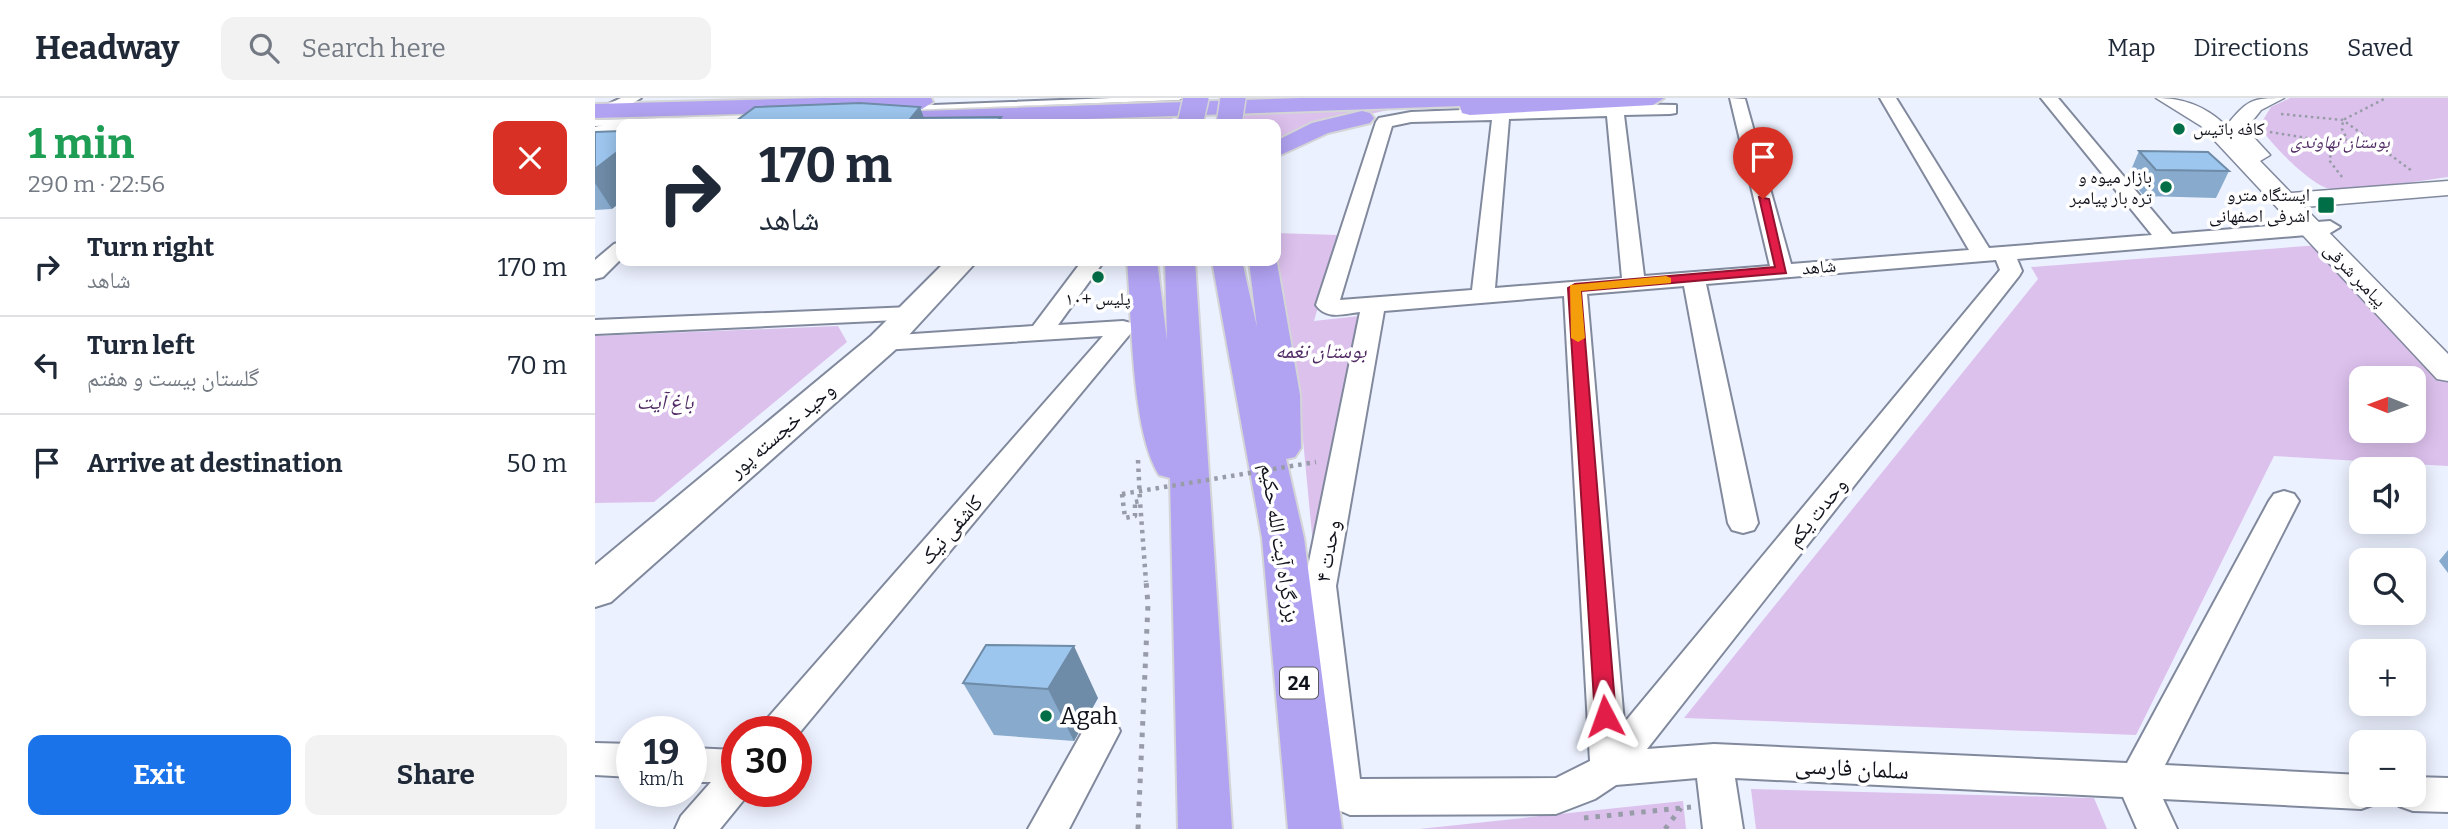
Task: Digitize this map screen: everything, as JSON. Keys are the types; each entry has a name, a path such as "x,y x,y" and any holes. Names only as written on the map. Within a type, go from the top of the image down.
{"highway":[{"path":"933,102 957,98"},
{"path":"639,119 786,107 1047,98"},
{"path":"1190,119 1196,98"},
{"path":"1230,119 1233,98"},
{"path":"1281,148 1332,124 1391,113 1661,104"},
{"path":"913,119 1499,106"},
{"path":"1143,266 1158,411 1192,533"},
{"path":"1180,266 1204,826"},
{"name":"بزرگراه آیت الله حکیم","path":"1228,266 1283,538 1315,829"},
{"path":"1265,266 1282,395 1283,538"}],"main road":[{"name":"وحید خجسته پور","path":"595,590 883,343 957,266"}],"street":[{"path":"602,122 632,98"},
{"path":"1888,98 1993,253"},
{"path":"2049,98 2166,239"},
{"name":"پیامبر شرقی","path":"2166,98 2209,121 2295,201 2448,372"},
{"path":"1737,99 1782,271"},
{"path":"1483,296 1499,106 1615,109 1661,104"},
{"name":"شاهد","path":"1499,106 1385,122 1327,305 1330,308 2319,227"},
{"path":"2247,130 2254,106 2275,106"},
{"path":"1615,109 1634,283"},
{"name":"پیامبر شرقی","path":"2247,130 2295,201"},
{"path":"2295,201 2444,188"},
{"name":"پیامبر شرقی","path":"2319,227 2448,348"},
{"path":"595,272 616,253"},
{"name":"وحدت یکم","path":"1609,769 2011,271 1993,253"},
{"path":"883,343 1040,333 1089,266"},
{"path":"1694,278 1743,523"},
{"path":"1575,288 1609,769"},
{"name":"وحدت ۴","path":"1350,797 1341,783 1320,586 1373,305"},
{"path":"595,327 911,314"},
{"name":"کاشفی نیک","path":"792,716 1123,328 1040,333"},
{"path":"2157,829 2136,783 2284,501"},
{"path":"1048,829 1102,731"},
{"path":"595,759 616,760"},
{"path":"1714,760 1723,829"},
{"name":"سلمان فارسی","path":"1350,797 1556,796 1581,787 1609,769 1714,760 2349,792"},
{"path":"2426,794 2448,795"},
{"path":"695,829 721,799"}],"lane":[{"path":"674,119 1179,98"},
{"path":"884,114 1380,98"}],"path":[{"path":"2343,120 2386,98"},
{"path":"2275,106 2343,120 2444,188"},
{"path":"2343,120 2342,129 2347,139 2334,147 2329,160 2333,168 2368,196"},
{"path":"2247,130 2313,139 2334,147"},
{"path":"1138,829 1148,604 1140,501 1135,502 1135,516 1125,518 1122,494 1317,462"},
{"path":"1665,829 1681,807"}],"green space":[{"name":"بوستان نهاوندی","path":"2290,98 2448,98 2448,177 2350,189 2320,185 2280,151 2260,125 2271,107"},
{"path":"1401,107 1331,123 1281,144 1281,119 1240,119 1244,111"},
{"path":"1175,112 1172,119 1008,119"},
{"name":"بوستان نغمه","path":"1281,233 1338,235 1314,321 1359,316 1313,545 1298,387 1278,266 1281,266"},
{"path":"2320,245 2448,381 2448,466 2426,465 2426,457 2349,457 2349,460 2274,456 2136,735 1684,718 2038,279 2031,267"},
{"name":"باغ آیت","path":"838,326 847,342 654,502 595,503 595,336"},
{"path":"1751,789 2094,798 2107,829 1756,829"},
{"path":"1683,801 1686,829 1419,829"}],"building":[{"path":"860,103 920,107 911,118 1001,117 999,119 739,119 755,107"},
{"path":"616,131 616,153 595,169 595,132"},
{"path":"2139,151 2208,152 2229,171 2156,170"},
{"path":"986,645 1074,646 1048,689 963,683"}],"slow traffic":[{"path":"1578,338 1575,288 1666,280"}],"place":[{"name":"کافه باتیس","path":"2179,129"},
{"name":"بازار میوه و تره بار پیامبر","path":"2166,187"},
{"name":"ایستگاه مترو اشرفی اصفهانی","path":"2326,205"},
{"name":"پلیس +۱۰","path":"1098,277"},
{"name":"Agah","path":"1046,716"}],"route":[{"path":"1605,716 1575,288 1782,271 1763,199"}]}
